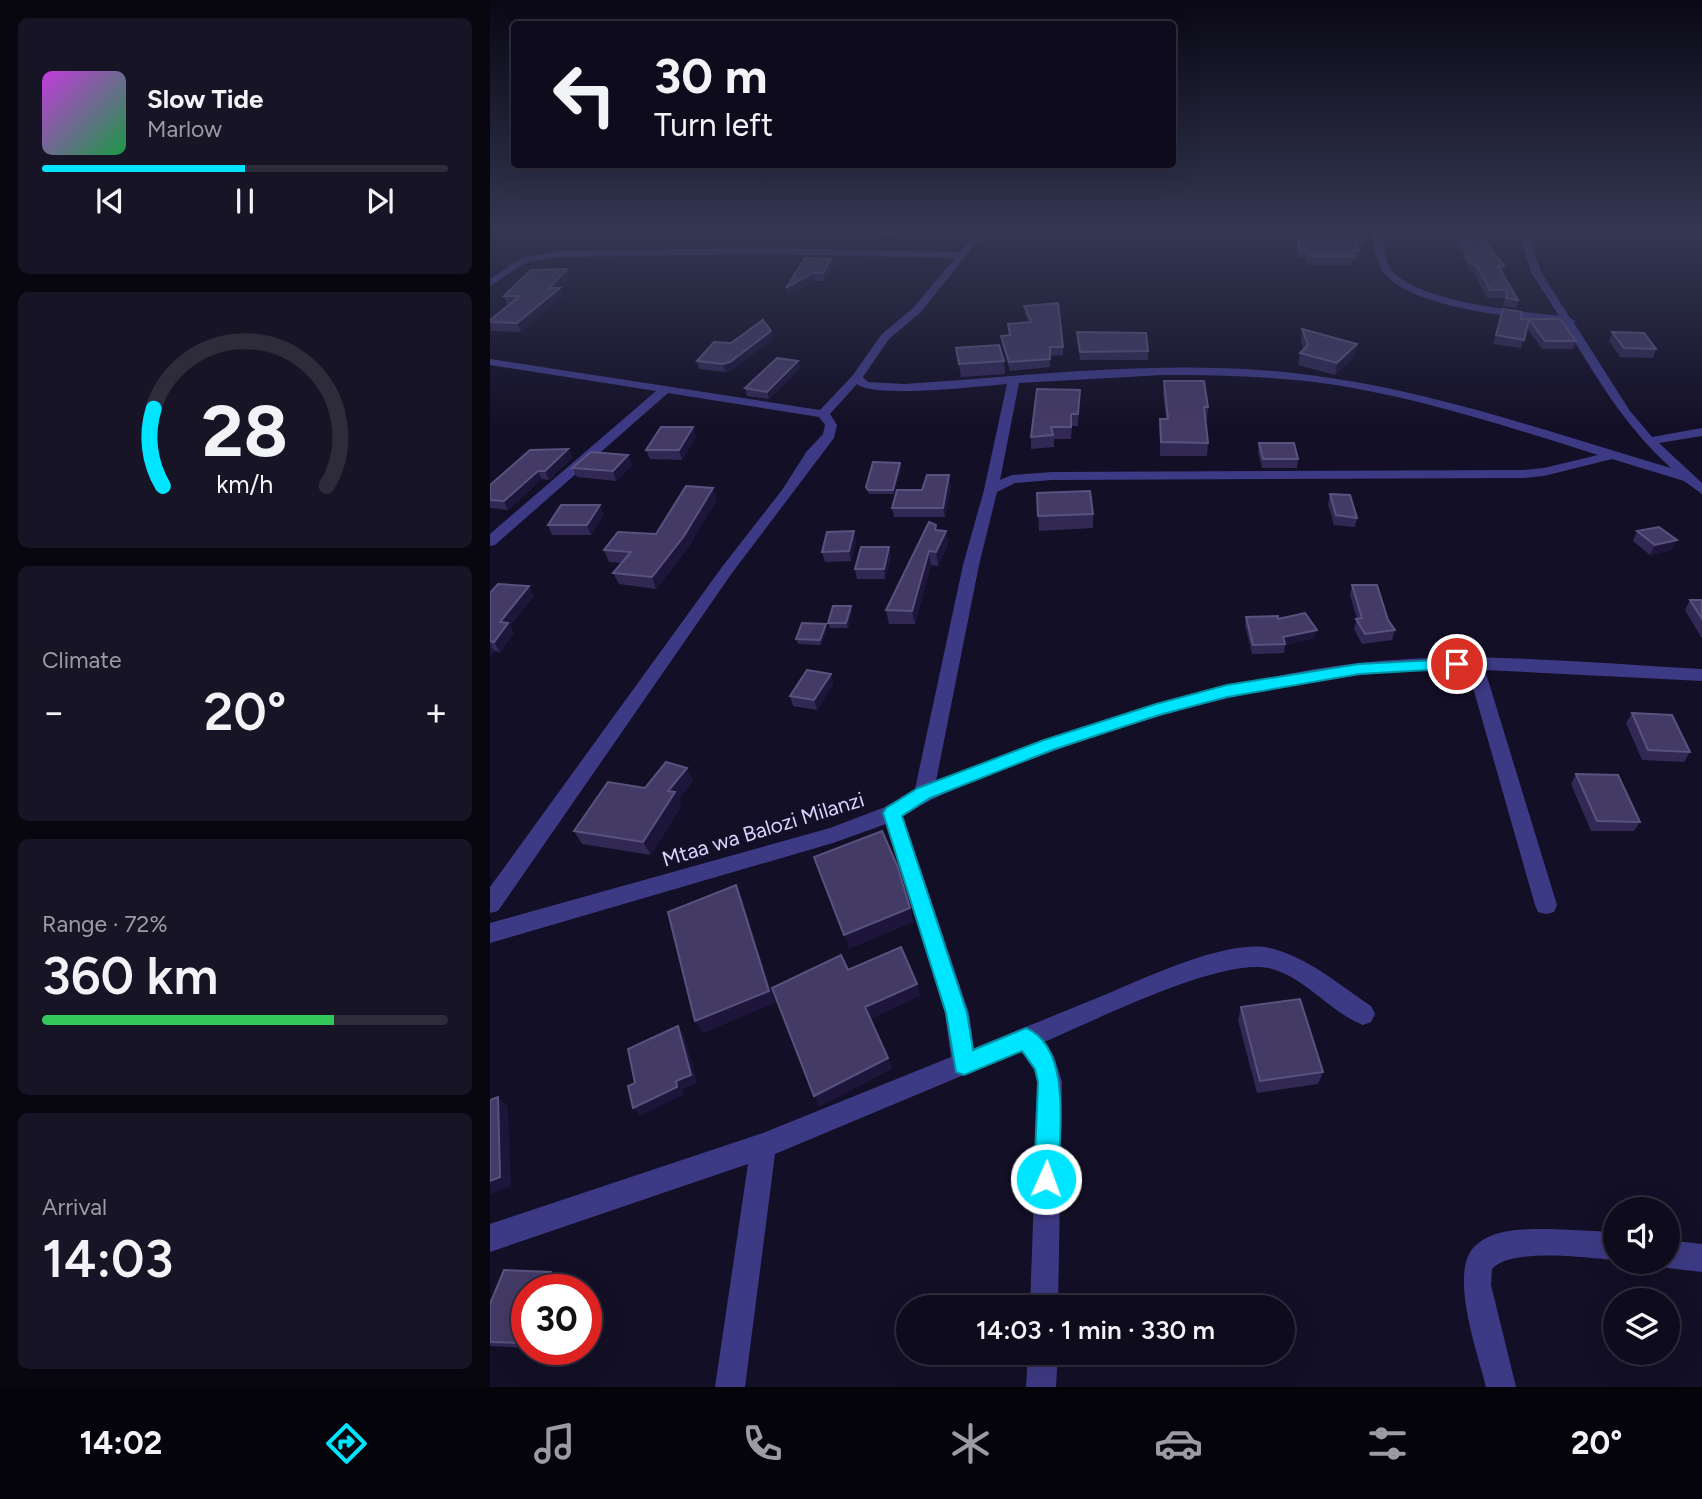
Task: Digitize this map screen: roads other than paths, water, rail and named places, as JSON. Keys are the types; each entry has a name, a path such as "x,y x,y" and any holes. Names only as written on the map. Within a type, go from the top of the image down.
{"street":[{"path":"823,414 857,377 885,337 917,310 927,297"},
{"path":"1436,297 1451,302 1570,321"},
{"path":"1553,297 1625,413 1649,441 1702,490"},
{"path":"490,362 823,414 831,425 828,435 727,570 490,904"},
{"path":"857,377 865,385 879,388 1170,370 1315,379 1431,401 1689,478"},
{"path":"924,793 971,565 991,490 1013,381"},
{"path":"490,542 667,388"},
{"path":"1649,441 1702,432"},
{"path":"991,490 1013,479 1052,476 1523,474 1544,472 1613,455"},
{"path":"1475,664 1546,905"},
{"name":"Mtaa wa Balozi Milanzi","path":"490,933 833,835 892,813 924,793 1049,745 1156,710 1227,691 1359,669 1475,664 1702,675"},
{"path":"892,813 957,1013 964,1064"},
{"path":"490,1238 763,1146 1153,986 1220,963 1250,957 1268,957 1285,964 1363,1014"},
{"path":"1026,1038 1045,1064 1050,1082 1044,1295"},
{"path":"730,1387 763,1146"},
{"path":"1501,1387 1477,1284 1478,1264 1490,1251 1510,1245 1603,1245"},
{"path":"1680,1255 1702,1258"},
{"path":"1041,1387 1042,1365"}]}
